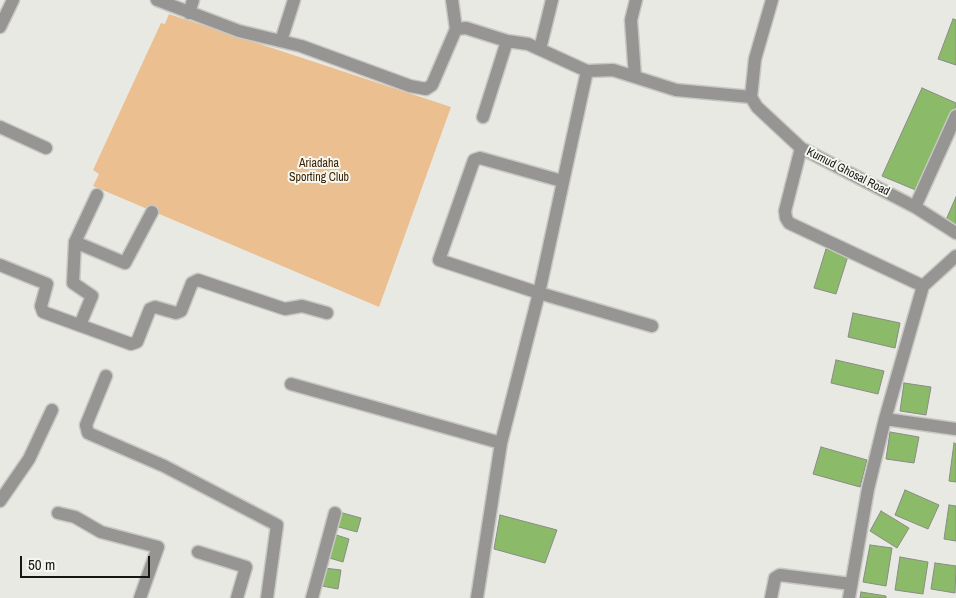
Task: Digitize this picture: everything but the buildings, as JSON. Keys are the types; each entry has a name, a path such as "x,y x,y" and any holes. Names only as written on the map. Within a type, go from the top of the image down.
{"street":[{"path":"0,27 13,0"},
{"path":"157,0 239,32 301,46 410,86 426,89 432,86 456,30 452,0"},
{"path":"189,13 193,0"},
{"path":"282,41 294,0"},
{"path":"540,49 552,0"},
{"path":"635,76 631,20 636,0"},
{"path":"456,30 466,28 507,41 528,44 587,71 613,70 676,90 751,97 755,59 772,0"},
{"path":"483,117 491,98 507,41"},
{"path":"477,598 501,443 539,293 587,71"},
{"name":"Kumud Ghosal Road","path":"751,97 757,107 802,148 915,207 956,233"},
{"path":"915,207 956,116"},
{"path":"0,127 46,148"},
{"path":"802,148 785,211 789,222 923,286"},
{"path":"562,181 480,158 474,160 439,257 440,262 652,326"},
{"path":"80,326 92,296 73,283 76,242 97,195"},
{"path":"76,242 125,263 152,212"},
{"path":"849,598 868,490 923,286 956,256"},
{"path":"0,264 47,284 40,306 43,312 134,344 150,309 155,307 176,313 181,311 192,283 198,280 285,309 302,306 327,312"},
{"path":"106,376 86,425 88,433 164,466 278,525 267,598"},
{"path":"290,384 501,443"},
{"path":"0,501 29,459 52,410"},
{"path":"886,419 956,429"},
{"path":"58,513 72,516 101,532 158,547 140,598"},
{"path":"312,598 335,513"},
{"path":"198,552 246,567 237,598"},
{"path":"772,598 775,578 780,575 851,584"}],"green space":[{"name":"Ariadaha Sporting Club","path":"169,14 451,107 379,307 93,186 99,174 93,170 161,23 165,24"}]}
